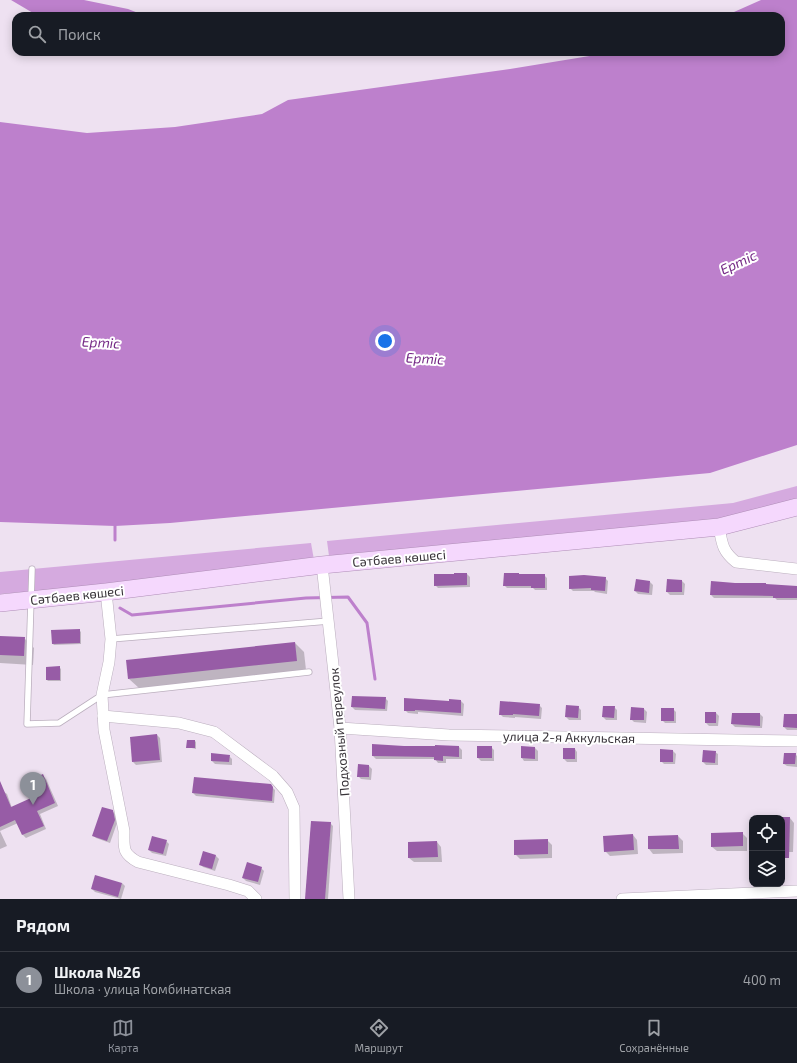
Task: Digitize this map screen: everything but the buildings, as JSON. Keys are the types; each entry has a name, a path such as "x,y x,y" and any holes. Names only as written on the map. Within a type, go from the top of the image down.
{"main road":[{"name":"Сәтбаев көшесі","path":"0,602 106,592 322,565 719,527 797,507"}],"street":[{"path":"719,527 722,546 729,556 736,562 797,569"},
{"name":"Подхозный переулок","path":"322,565 340,728 349,899"},
{"path":"106,592 111,639 109,662 102,695 104,730 124,831 124,847 128,856 138,862 248,891 256,899"},
{"path":"103,716 179,723 214,732 274,776 288,792 294,808 295,899"},
{"name":"улица 2-я Аккульская","path":"340,728 449,735 797,741"},
{"path":"622,899 739,896 797,891"}],"lane":[{"path":"32,569 27,724 59,723 102,695 309,672"},
{"path":"111,639 329,621"}],"shaded area":[{"path":"797,486 797,504 647,535 329,556 327,541 733,503"},
{"path":"311,543 314,560 106,585 0,594 0,572"}],"water":[{"path":"11,0 84,0 136,12 31,12"},
{"name":"Ертіс","path":"761,0 797,0 797,445 710,473 170,523 115,526 0,522 0,122 87,133 175,127 262,114 288,100 510,69 590,56 785,56 785,12 734,12"}],"waterway":[{"path":"115,526 115,540"},
{"path":"120,608 132,615 306,598 348,597 367,623 375,679"}],"place":[{"name":"Школа №26","path":"33,805"}]}
